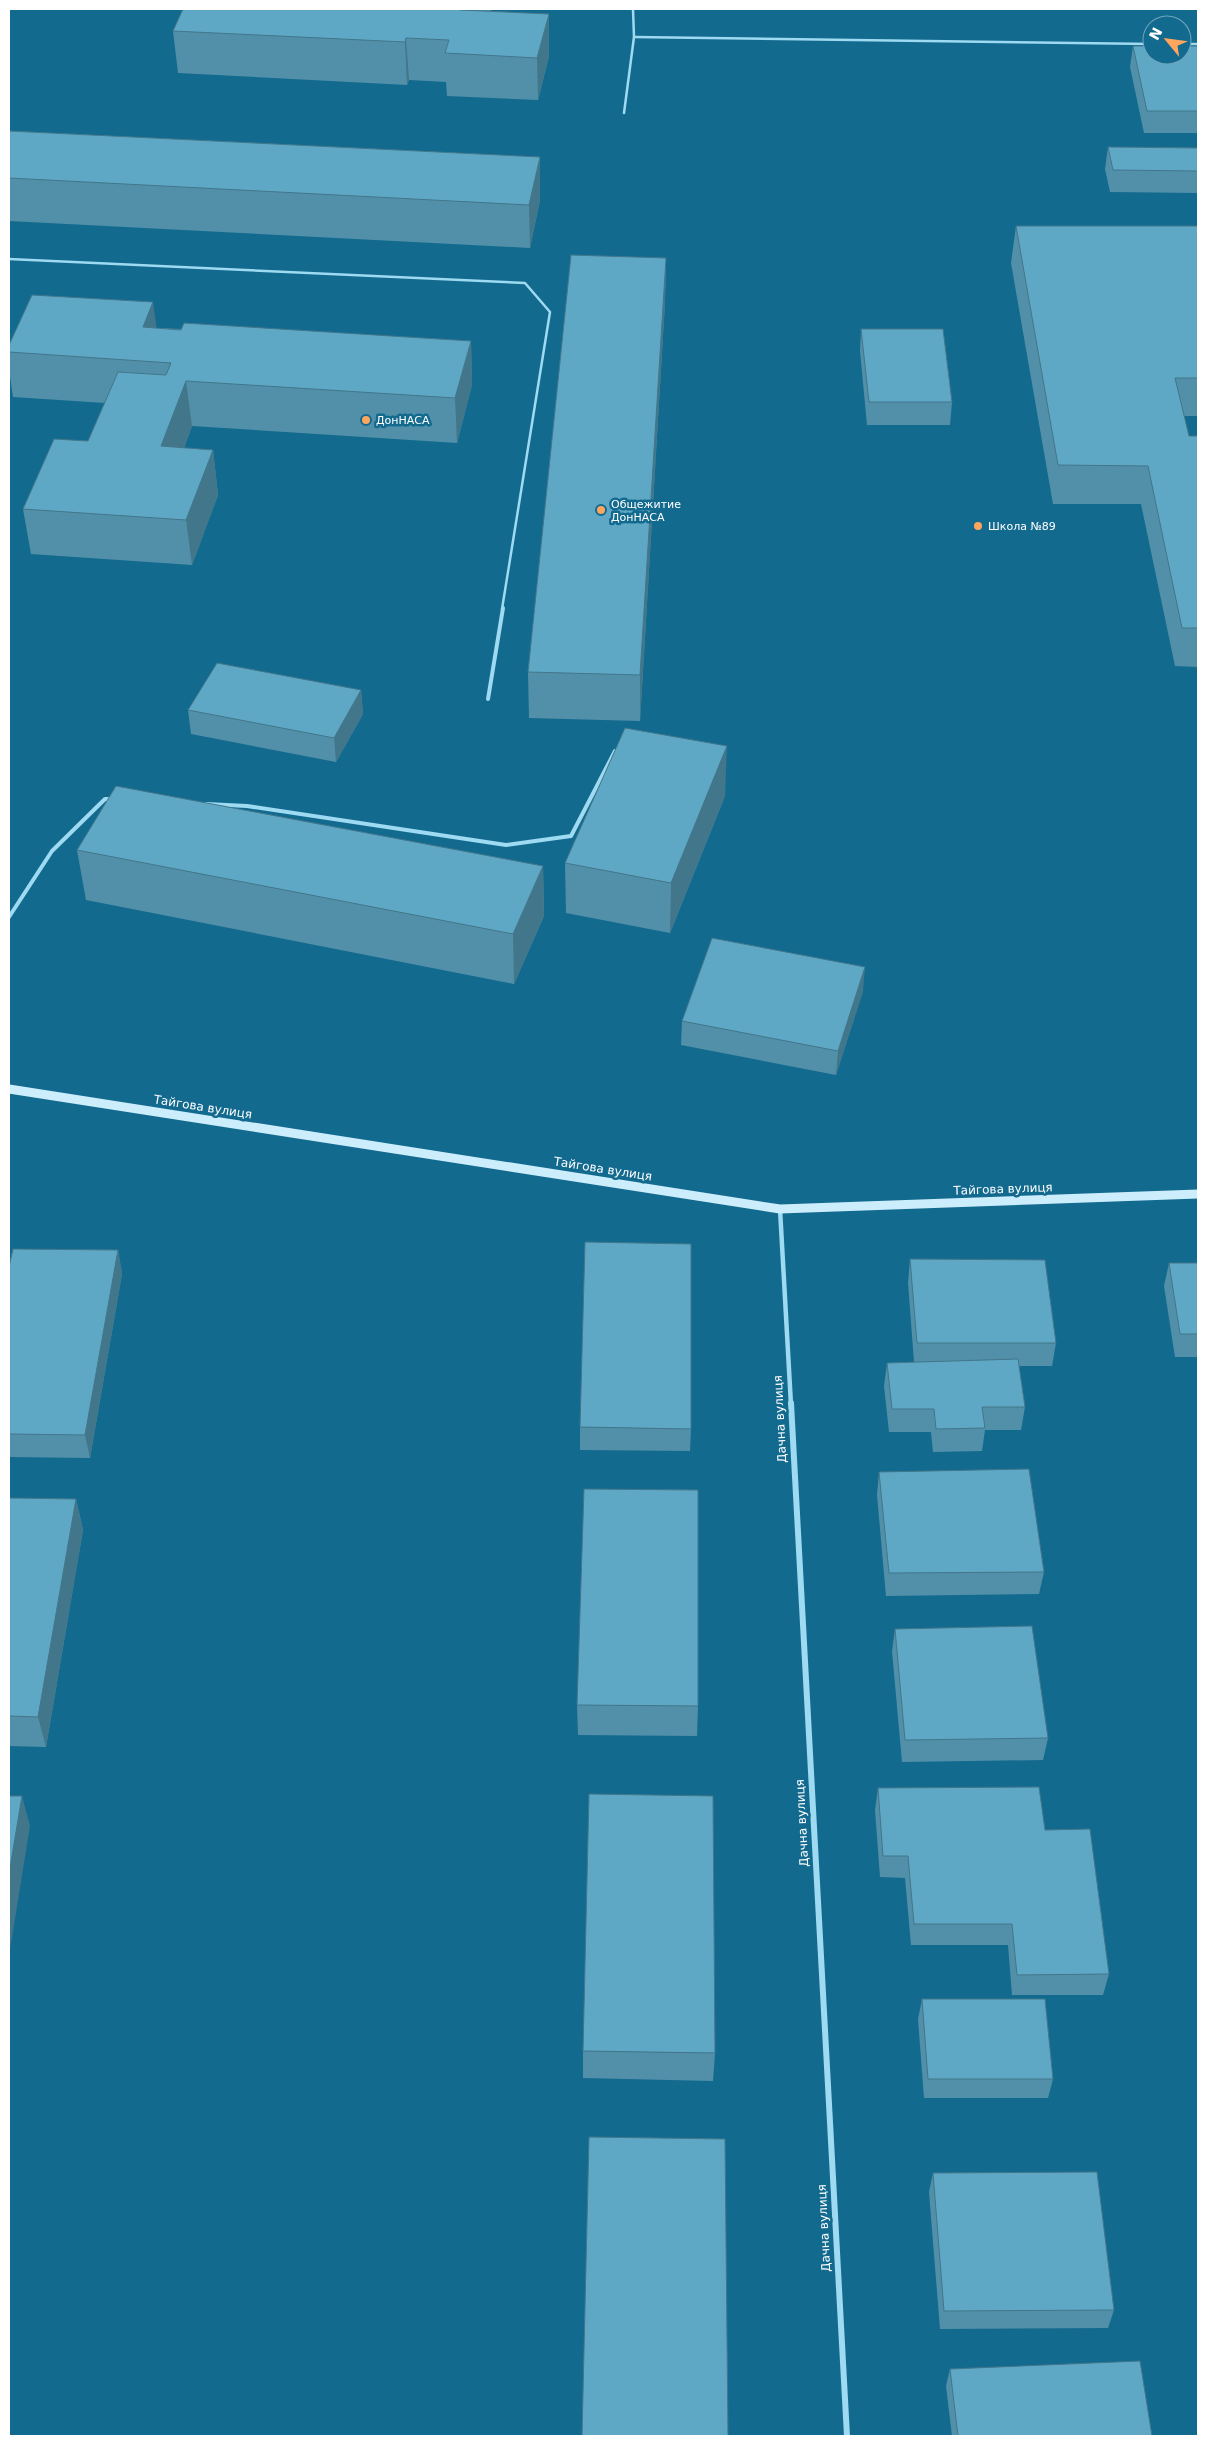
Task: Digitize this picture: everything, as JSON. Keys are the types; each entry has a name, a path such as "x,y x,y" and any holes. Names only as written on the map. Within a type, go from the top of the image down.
{"street":[{"name":"Тайгова вулиця","path":"9,1089 780,1209 1198,1194"},
{"name":"Дачна вулиця","path":"780,1209 847,2436"}],"lane":[{"path":"624,113 634,37 633,9"},
{"path":"634,37 1142,44"},
{"path":"9,259 525,283 550,312 488,699"},
{"path":"200,803 247,806 506,845 571,836 614,751"},
{"path":"9,917 52,851 105,799 115,799"}],"building":[{"path":"183,9 460,9 549,14 537,58 445,53 449,40 406,38 405,42 173,31"},
{"path":"1133,46 1142,46 1142,65 1192,65 1192,46 1198,46 1198,111 1147,111"},
{"path":"9,131 540,157 529,205 9,178"},
{"path":"1108,147 1198,148 1198,171 1113,170"},
{"path":"1016,226 1198,226 1198,378 1175,378 1189,436 1198,436 1198,628 1182,628 1148,466 1058,465"},
{"name":"Общежитие ДонНАСА","path":"571,255 666,258 640,675 528,672"},
{"path":"32,295 153,302 143,327 181,330 184,323 471,341 455,398 186,381 161,446 213,450 186,520 23,509 54,439 88,441 118,372 166,375 171,363 9,352 9,345"},
{"path":"861,329 943,329 952,402 869,402"},
{"path":"217,663 361,690 334,738 188,710"},
{"path":"625,728 727,746 671,883 565,863"},
{"path":"116,786 543,866 513,934 77,850"},
{"path":"712,938 865,967 838,1051 682,1021"},
{"path":"585,1242 691,1244 691,1429 580,1427"},
{"path":"13,1249 118,1250 85,1435 9,1434 9,1267"},
{"path":"910,1259 1045,1260 1056,1343 917,1343"},
{"path":"1169,1263 1198,1263 1198,1334 1180,1334"},
{"path":"1018,1359 1025,1407 982,1407 985,1428 936,1429 934,1409 892,1409 887,1363"},
{"path":"1029,1469 1044,1572 889,1573 879,1472"},
{"path":"584,1489 698,1490 698,1706 577,1705"},
{"path":"9,1498 76,1499 38,1717 9,1716"},
{"path":"1032,1626 1048,1738 905,1740 895,1629"},
{"path":"1039,1787 1045,1830 1090,1829 1109,1974 1017,1975 1012,1924 914,1924 908,1856 883,1856 878,1788"},
{"path":"589,1794 713,1796 715,2053 583,2051"},
{"path":"9,1796 22,1796 9,1874"},
{"path":"922,1999 1045,1999 1053,2079 928,2079"},
{"path":"589,2137 725,2139 728,2436 582,2436"},
{"path":"1097,2172 1114,2310 944,2311 933,2173"},
{"path":"1140,2361 1152,2436 958,2436 950,2369"}],"place":[{"name":"ДонНАСА","path":"366,420"},
{"name":"Общежитие ДонНАСА","path":"601,510"},
{"name":"Школа №89","path":"978,526"}]}
